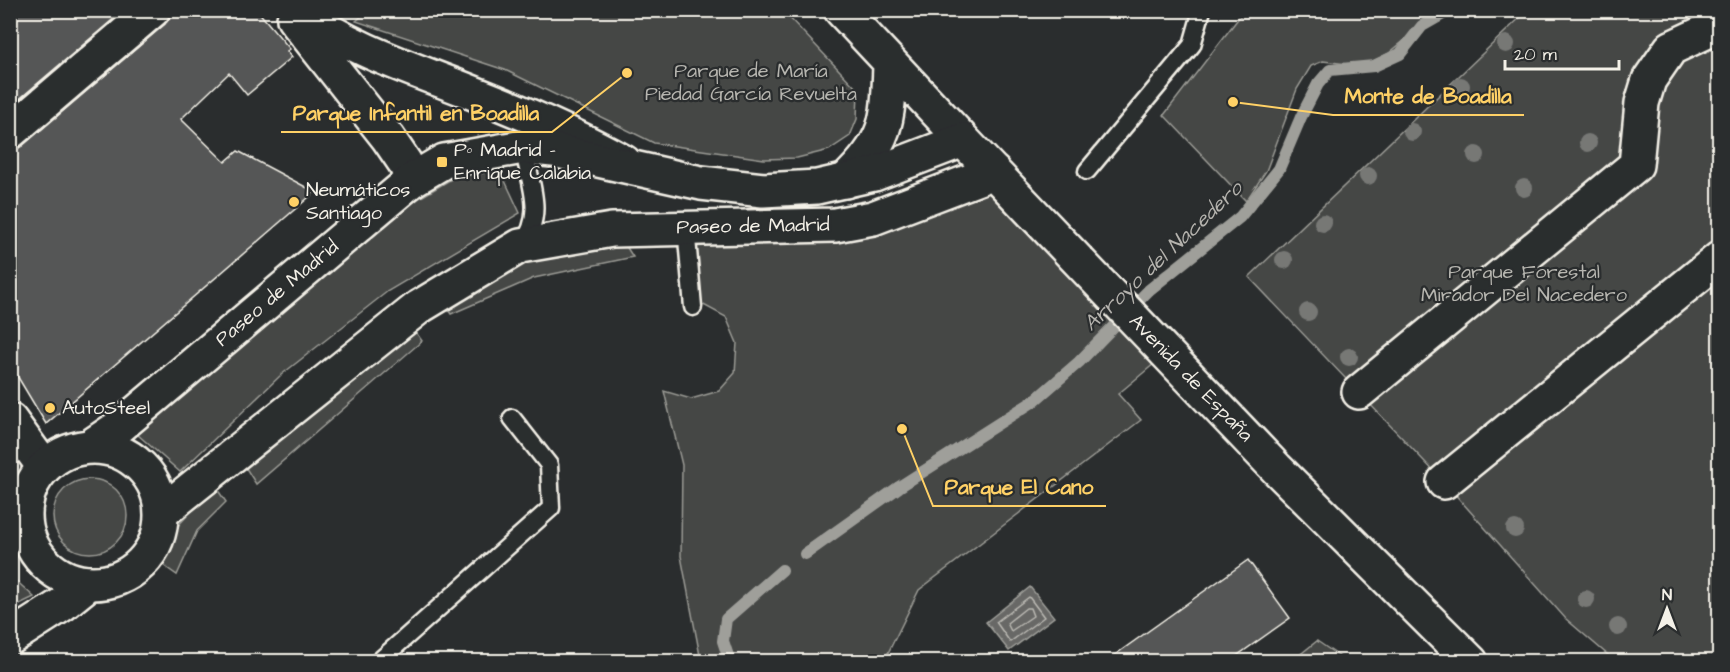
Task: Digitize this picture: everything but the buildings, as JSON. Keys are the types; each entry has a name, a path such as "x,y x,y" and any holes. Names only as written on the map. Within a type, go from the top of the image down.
{"street":[{"path":"10,132 153,10"},
{"path":"287,10 388,138 405,163 412,180"},
{"path":"297,10 321,28 398,66 565,129 633,167"},
{"name":"Avenida de España","path":"841,10 890,65 1277,469 1471,662"},
{"path":"1359,392 1636,165 1642,103 1649,80 1671,48 1719,25"},
{"path":"845,181 869,159 881,139 888,111 890,65"},
{"name":"Paseo de Madrid","path":"91,446 119,427 412,180 444,161 523,147 552,150 701,183 763,190 817,187 874,174 963,140"},
{"name":"Paseo de Madrid","path":"162,512 418,307 520,246 612,230 835,225 910,206 994,172"},
{"path":"1444,482 1719,258"},
{"path":"10,420 44,467"},
{"path":"91,446 117,451 140,465 156,486 162,512 159,534 150,554 135,569 113,580 89,583 64,576 43,561 18,517 30,488 44,467 66,452 91,446"},
{"path":"10,638 63,604 89,583"}],"lane":[{"path":"1087,171 1191,45 1202,10"},
{"path":"520,246 530,234 537,213 523,147"},
{"path":"686,227 693,307"},
{"path":"378,662 551,508 549,465 512,418"}],"green space":[{"name":"Parque de María Piedad García Revuelta","path":"368,11 783,11 858,90 857,119 850,136 829,150 797,158 764,159 654,143 505,70 356,21"},
{"path":"1244,11 1440,11 1389,53 1363,66 1323,61 1311,66 1297,89 1266,171 1246,201 1164,115"},
{"name":"Parque Forestal Mirador Del Nacedero","path":"1527,11 1719,11 1719,661 1615,661 1566,619 1444,482 1249,277"},
{"path":"500,170 520,213 388,291 281,375 180,472 137,434 401,209 458,175"},
{"path":"992,181 1161,358 1118,394 1141,420 919,590 884,661 701,661 681,556 682,465 664,391 691,399 719,391 735,373 737,343 726,317 698,302 692,234"},
{"path":"622,240 633,257 534,278 451,314 441,300 517,262"},
{"path":"410,324 422,341 256,484 242,462"},
{"path":"90,479 104,482 116,490 124,502 127,516 124,530 116,542 104,550 90,553 76,550 64,542 56,530 53,516 56,502 64,490 76,482"},
{"path":"215,486 226,502 197,531 177,575 160,563 173,531"},
{"path":"11,576 34,597 11,608"},
{"path":"1317,641 1346,661 1292,661"}],"water":[{"path":"1030,587 1054,617 1009,651 986,622"}],"waterway":[{"name":"Arroyo del Nacedero","path":"805,554 899,487 1034,401 1079,362 1149,290 1240,217 1279,169 1301,117 1318,84 1330,70 1374,66 1400,54 1422,26 1450,10"},
{"name":"Arroyo del Nacedero","path":"730,662 723,641 726,619 782,570"}],"place":[{"name":"Parque Infantil en Boadilla","path":"627,73"},
{"name":"Monte de Boadilla","path":"1233,102"},
{"name":"Pº Madrid - Enrique Calabia","path":"442,162"},
{"name":"Neumáticos Santiago","path":"294,202"},
{"name":"AutoSteel","path":"50,408"},
{"name":"Parque El Cano","path":"902,429"}]}
